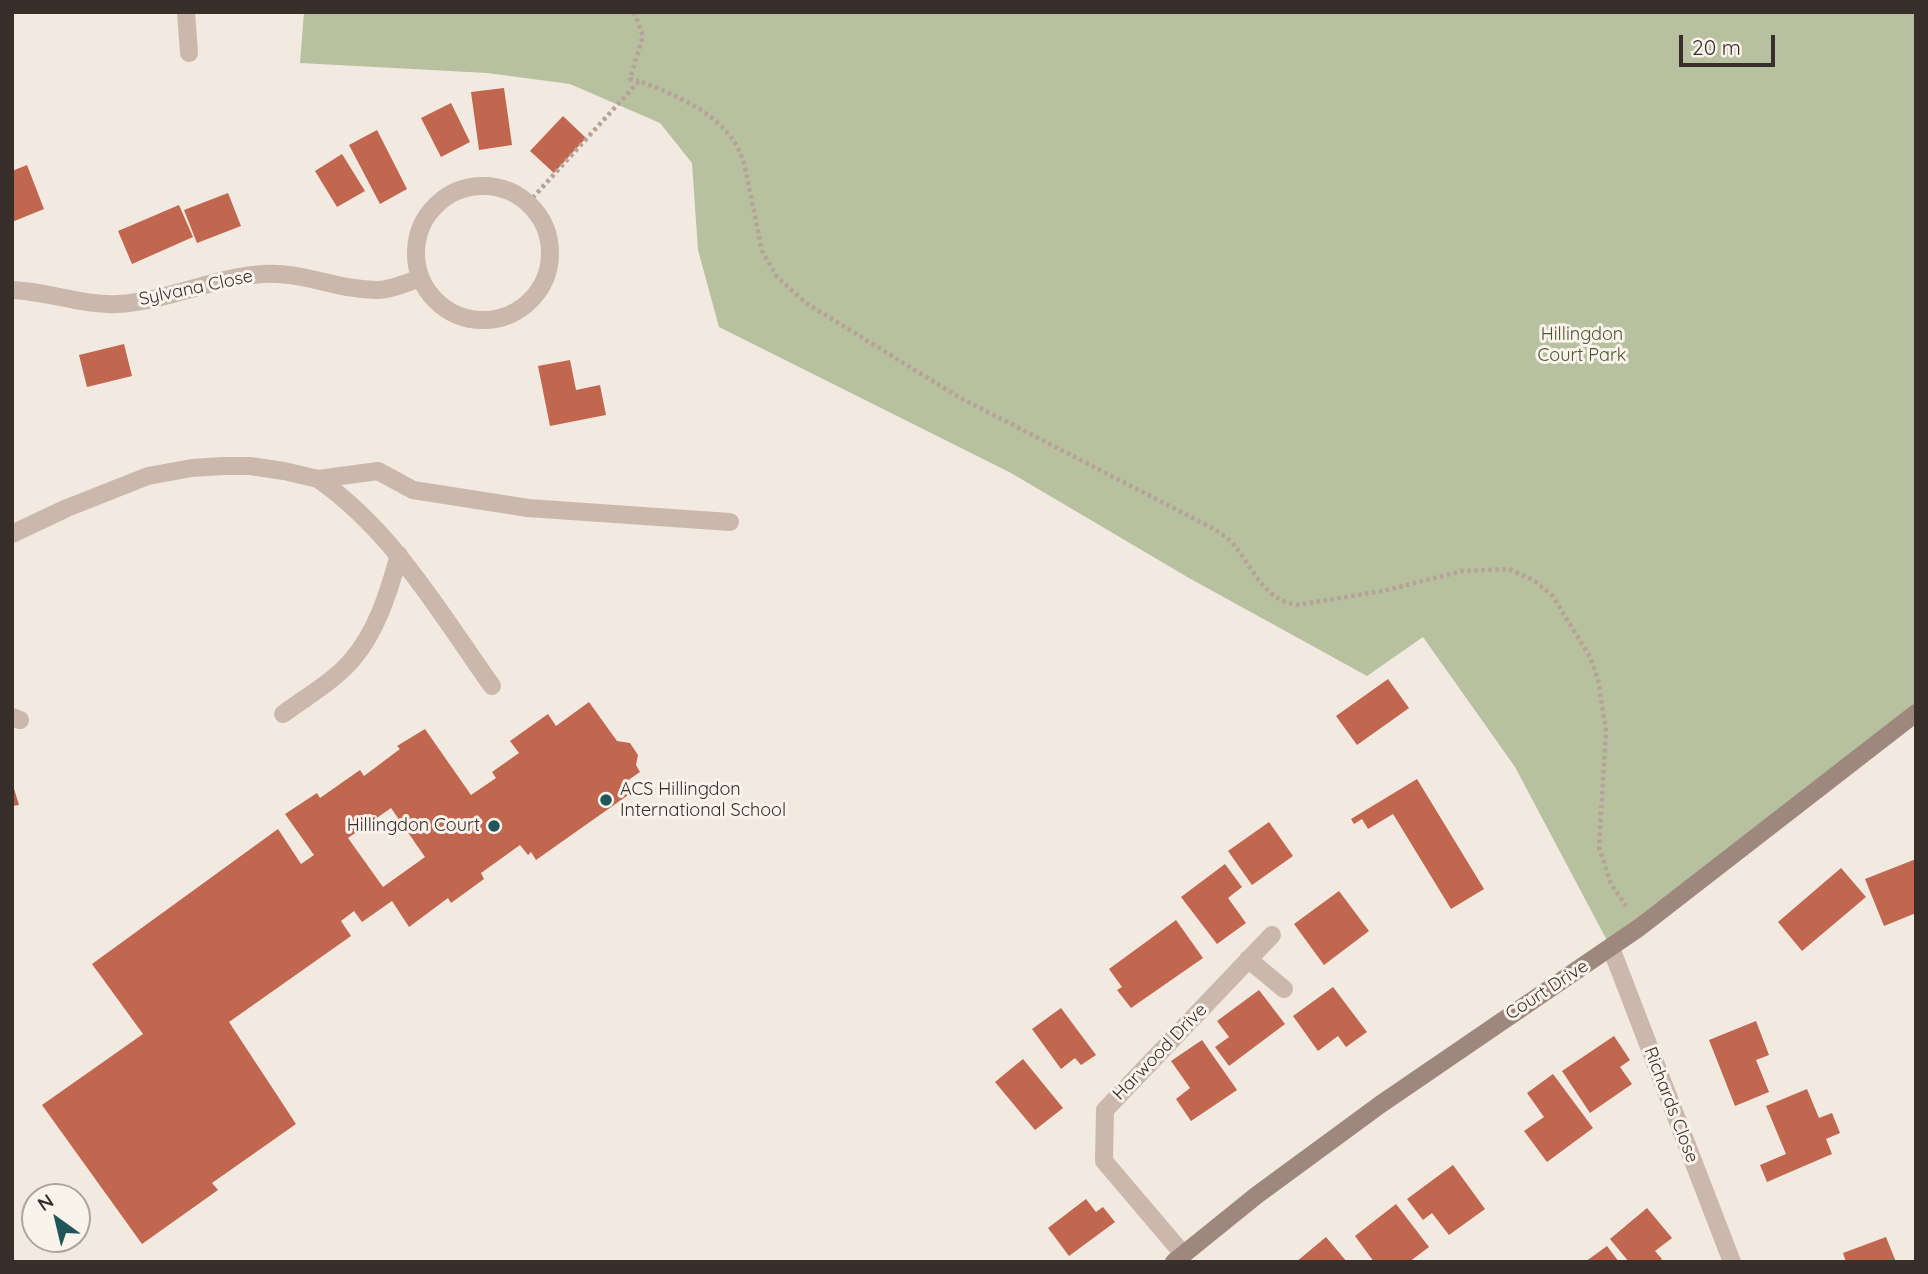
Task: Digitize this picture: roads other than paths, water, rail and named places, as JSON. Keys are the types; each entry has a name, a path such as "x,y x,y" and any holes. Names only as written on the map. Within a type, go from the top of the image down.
{"street":[{"path":"186,12 189,53"},
{"path":"490,186 505,190 528,203 545,228 550,257 543,282 523,307 494,320 470,319 443,308 427,292 420,278 415,250 418,233 429,212 447,196 468,187 490,186"},
{"name":"Sylvana Close","path":"12,290 116,304 176,295 263,274 294,276 346,287 380,290 420,278"},
{"path":"12,534 148,476 192,468 250,466 318,479 377,471 413,490 528,508 730,522"},
{"path":"318,479 348,502 399,555 492,686"},
{"path":"284,714 345,667 355,656 383,604 399,555"},
{"name":"Court Drive","path":"1178,1258 1257,1195 1381,1104 1640,927 1916,713"},
{"name":"Harwood Drive","path":"1178,1258 1104,1161 1105,1110 1272,935"},
{"name":"Richards Close","path":"1611,948 1732,1262"},
{"path":"1248,959 1284,989"}],"place":[{"name":"ACS Hillingdon International School","path":"606,800"},
{"name":"Hillingdon Court","path":"494,826"}],"park label":[{"name":"Hillingdon Court Park","path":"1582,345"}]}
